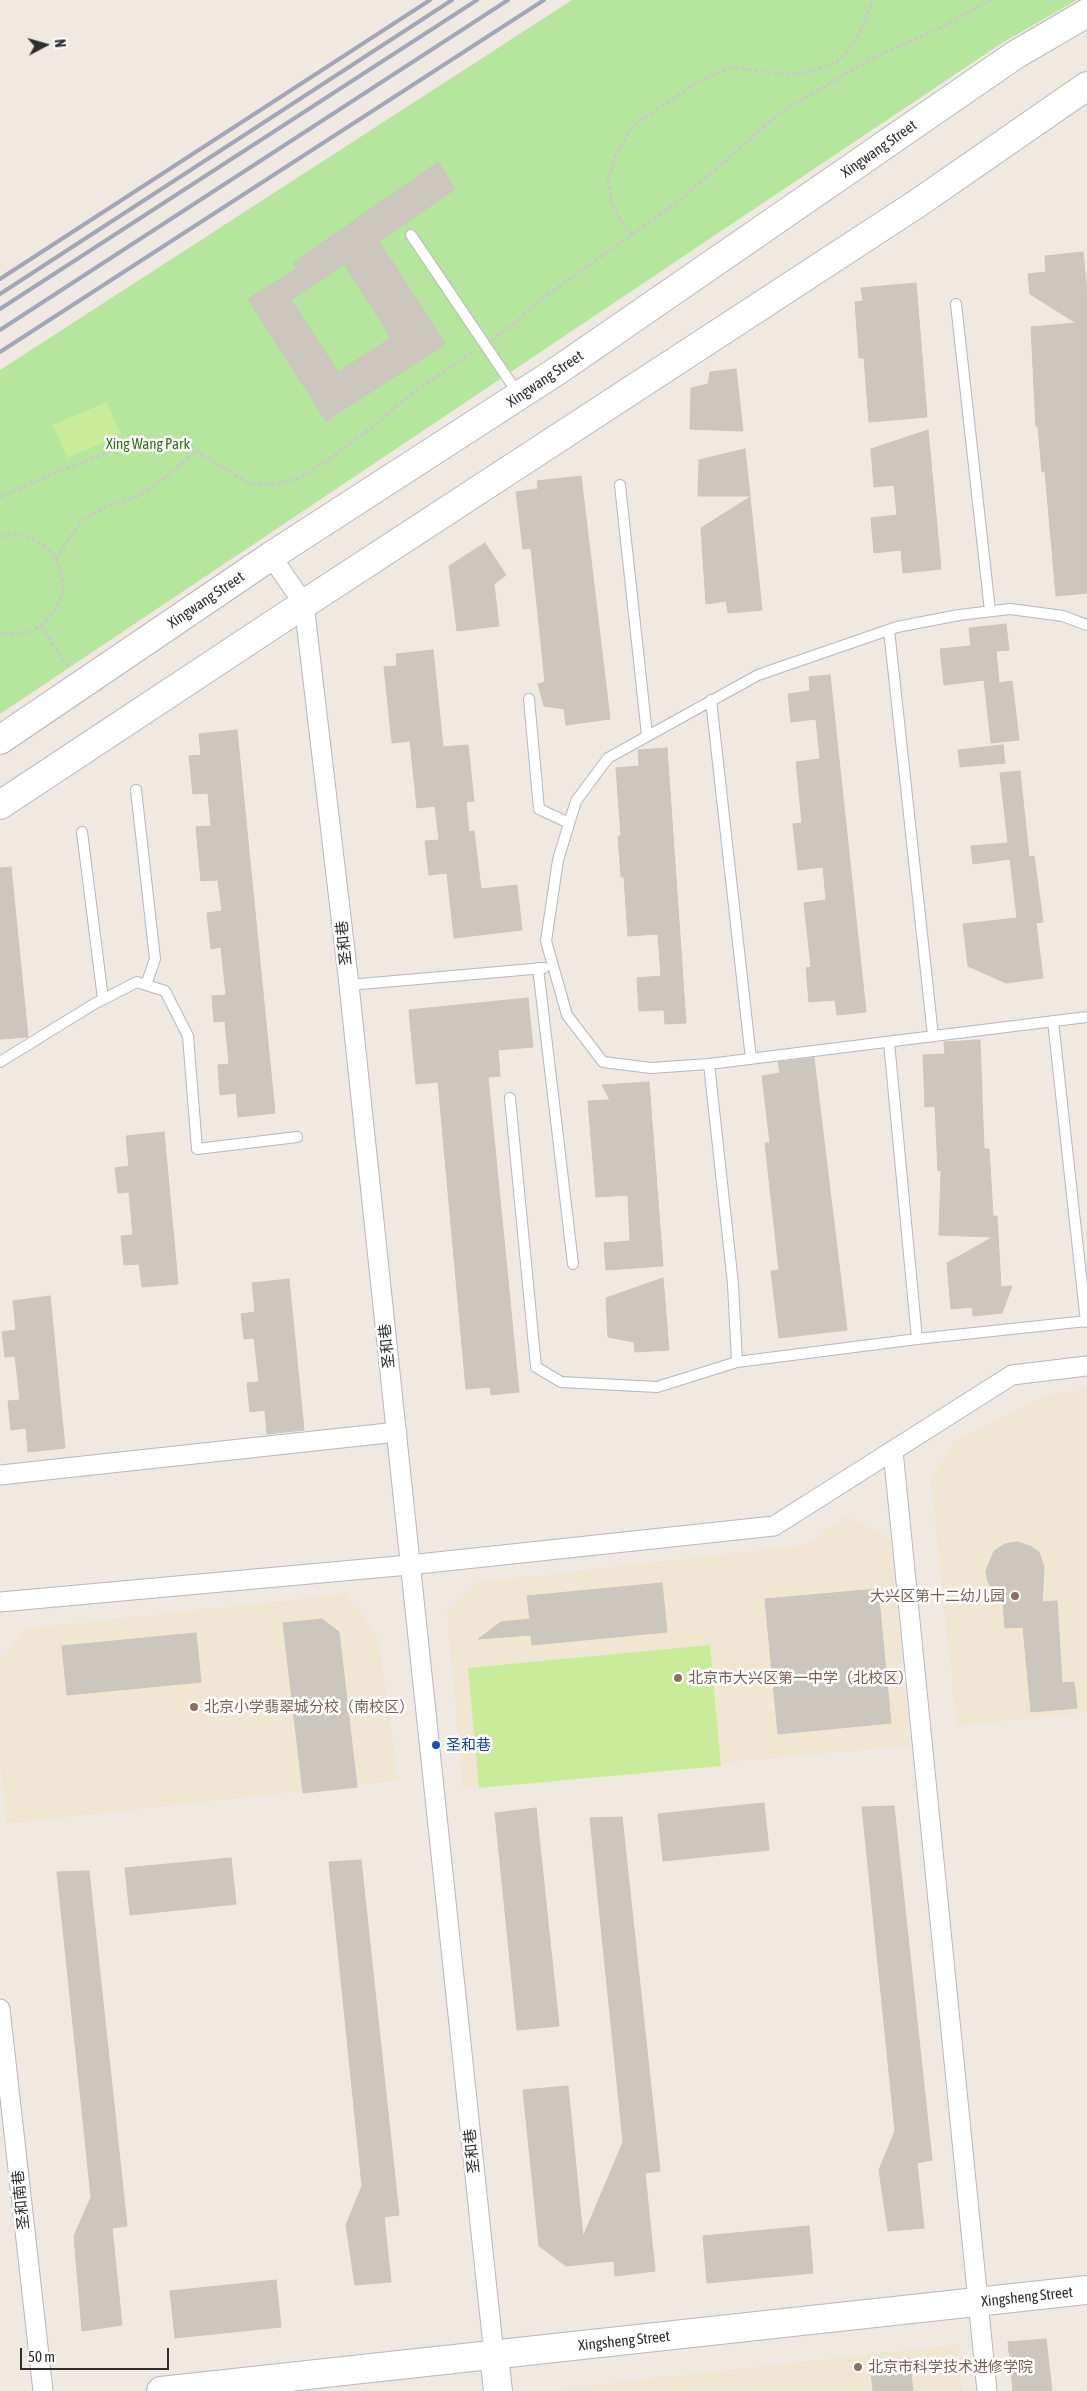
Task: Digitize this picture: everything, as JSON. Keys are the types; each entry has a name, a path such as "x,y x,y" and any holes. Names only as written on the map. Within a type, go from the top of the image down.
{"main road":[{"name":"Xingwang Street","path":"0,740 271,556 520,396 1015,55 1087,13"},
{"path":"0,806 304,604 910,208 1087,86"},
{"name":"Xingsheng Street","path":"161,2391 1087,2290"},
{"path":"494,2355 498,2391"}],"street":[{"name":"圣和巷","path":"271,556 304,604 349,985 494,2355"},
{"path":"0,1602 409,1565 774,1526 1012,1375 1087,1366"},
{"path":"0,1475 397,1432"},
{"path":"893,1451 986,2391"},
{"name":"圣和南巷","path":"0,2009 43,2391"}],"lane":[{"path":"411,235 520,396"},
{"path":"956,304 990,612"},
{"path":"620,485 647,735"},
{"path":"1087,625 1063,616 1010,609 959,615 889,630 758,676 647,735 608,758 576,800 558,860 546,941 567,1015 603,1062 651,1068 709,1064 1087,1017"},
{"path":"889,630 932,1036"},
{"path":"529,700 539,809 569,824"},
{"path":"711,700 751,1059"},
{"path":"136,790 155,960 146,985"},
{"path":"82,832 103,999"},
{"path":"349,985 552,967"},
{"path":"538,968 573,1264"},
{"path":"0,1062 103,999 137,982 165,991 188,1036 197,1149 297,1137"},
{"path":"510,1098 536,1367 560,1382 657,1387 737,1362 917,1339 1086,1321 1053,1022"},
{"path":"889,1042 917,1339"},
{"path":"709,1064 733,1284 737,1362"}],"path":[{"path":"633,235 624,226 613,206 608,181 616,154 633,125 701,80 731,68 790,75 814,71 836,62 847,53 860,30 873,0"},
{"path":"0,497 54,472 117,449 156,440 184,443 248,483 277,485 301,477 370,429 415,391 514,324 538,302 680,200 782,111 875,58 936,30 990,0"},
{"path":"56,559 83,520 104,507 137,497 167,476 196,451"},
{"path":"0,536 17,534 32,538 46,547 56,559 62,575 62,592 57,608 41,626 32,631 16,635 0,633"},
{"path":"41,626 70,669"}],"shaded area":[{"name":"大兴区第十二幼儿园","path":"1087,1390 1087,1712 957,1726 931,1480 953,1443 1053,1393"},
{"name":"北京市大兴区第一中学（北校区）","path":"847,1516 890,1538 910,1745 463,1787 447,1612 475,1583 807,1545"},
{"name":"北京小学翡翠城分校（南校区）","path":"345,1594 378,1636 398,1780 6,1824 0,1754 0,1660 25,1629"},
{"name":"北京市科学技术进修学院","path":"958,2345 962,2391 555,2389"}],"green space":[{"name":"Xing Wang Park","path":"572,0 1077,0 1002,43 0,714 0,370"},
{"path":"107,402 121,435 67,458 53,425"},
{"path":"710,1645 721,1766 479,1788 468,1668"}],"building":[{"path":"438,162 455,189 379,241 445,344 326,421 248,299 297,268 293,263","holes":["344,264 391,338 338,372 291,300"]},
{"path":"1083,252 1087,293 1087,593 1056,596 1045,471 1042,472 1038,426 1036,427 1031,327 1076,323 1030,294 1028,274 1046,272 1045,256"},
{"path":"916,283 927,417 869,422 864,358 859,358 855,302 863,301 861,288"},
{"path":"736,369 743,431 690,429 691,388 708,384 710,372"},
{"path":"928,430 941,569 903,573 901,550 874,553 871,518 897,515 894,485 874,487 871,449"},
{"path":"745,449 750,496 698,496 699,460"},
{"path":"581,476 610,719 566,725 564,709 544,706 538,684 545,682 531,548 523,549 516,492 538,489 537,481"},
{"path":"750,497 762,610 728,613 726,601 706,604 701,528"},
{"path":"485,543 506,575 494,584 499,626 457,631 449,566"},
{"path":"1006,624 1009,650 996,651 999,683 1012,681 1019,740 991,743 984,680 944,685 940,649 971,646 969,628"},
{"path":"433,650 443,747 468,745 474,801 466,802 469,832 474,831 481,889 517,885 522,930 454,938 447,873 429,875 425,841 439,840 435,806 417,808 410,741 392,743 384,667 397,666 396,654"},
{"path":"830,675 866,1012 837,1015 835,1000 809,1002 806,968 811,967 804,903 826,900 823,867 798,870 793,824 802,823 796,762 820,759 816,719 791,722 788,694 810,691 809,677"},
{"path":"237,730 275,1113 238,1117 236,1093 220,1095 218,1065 229,1064 225,1021 214,1022 212,996 226,995 221,947 211,949 207,913 222,911 218,880 201,881 196,827 211,826 208,793 193,794 189,756 201,755 199,734"},
{"path":"1003,745 1005,763 960,767 958,750"},
{"path":"667,748 686,1023 665,1024 664,1010 639,1011 637,978 661,976 658,934 628,936 624,877 621,877 618,836 621,836 616,768 639,766 638,750"},
{"path":"1020,771 1029,857 1034,856 1043,922 1036,923 1043,978 1006,983 968,966 963,924 1017,918 1010,859 973,864 971,846 1008,843 1000,773"},
{"path":"11,867 28,1037 0,1039 0,868"},
{"path":"528,998 533,1047 498,1050 500,1076 488,1077 519,1392 491,1395 490,1387 466,1389 438,1082 416,1084 409,1010"},
{"path":"980,1040 984,1149 989,1149 993,1216 997,1216 1001,1287 1012,1286 1002,1313 973,1316 972,1307 951,1309 947,1263 993,1237 939,1235 941,1170 938,1171 935,1106 925,1107 923,1055 945,1054 944,1042"},
{"path":"814,1058 847,1330 779,1338 771,1271 779,1270 765,1143 770,1143 762,1076 780,1073 778,1062"},
{"path":"649,1082 663,1266 606,1270 604,1243 630,1241 628,1195 596,1197 588,1101 610,1100 602,1085"},
{"path":"164,1132 178,1284 142,1287 139,1264 124,1265 121,1236 133,1235 129,1192 118,1193 115,1168 129,1166 126,1136"},
{"path":"663,1278 669,1350 635,1352 634,1342 608,1337 606,1298"},
{"path":"289,1279 304,1430 267,1434 265,1410 250,1412 247,1383 259,1382 254,1338 244,1339 241,1314 255,1312 252,1283"},
{"path":"50,1296 65,1448 28,1452 26,1428 11,1430 8,1401 20,1400 15,1356 5,1357 2,1332 16,1330 13,1301"},
{"path":"1017,1542 1030,1546 1039,1552 1044,1567 1042,1602 1057,1601 1062,1683 1074,1682 1077,1708 1031,1712 1023,1627 1005,1628 1003,1603 988,1582 986,1571 994,1551 1005,1544"},
{"path":"662,1583 667,1632 532,1645 531,1635 478,1639 501,1622 530,1619 527,1596"},
{"path":"878,1589 891,1723 778,1734 765,1599"},
{"path":"322,1619 339,1632 357,1787 303,1793 283,1623"},
{"path":"196,1633 201,1682 67,1695 62,1646"},
{"path":"764,1803 769,1850 663,1861 658,1814"},
{"path":"894,1806 932,2160 917,2163 924,2228 888,2231 879,2170 895,2131 862,1807"},
{"path":"536,1808 559,2026 517,2030 495,1813"},
{"path":"622,1817 660,2171 645,2173 655,2271 615,2276 614,2261 566,2266 539,2246 523,2090 568,2086 583,2237 623,2142 590,1818"},
{"path":"231,1858 236,1904 130,1915 125,1868"},
{"path":"361,1860 399,2215 384,2217 391,2282 355,2285 346,2225 362,2186 329,1862"},
{"path":"89,1871 127,2226 112,2228 122,2325 82,2331 74,2236 91,2197 57,1872"},
{"path":"809,2226 813,2273 707,2283 703,2236"},
{"path":"276,2280 281,2327 175,2338 170,2291"},
{"path":"1046,2339 1052,2391 1013,2391 1008,2342"},
{"path":"909,2358 913,2391 873,2391 870,2363"}],"railway":[{"path":"0,279 430,0"},
{"path":"0,294 452,0"},
{"path":"0,309 477,0"},
{"path":"0,330 508,0"},
{"path":"0,352 544,0"}],"place":[{"name":"大兴区第十二幼儿园","path":"1015,1596"},
{"name":"北京市大兴区第一中学（北校区）","path":"678,1678"},
{"name":"北京小学翡翠城分校（南校区）","path":"194,1707"},
{"name":"圣和巷","path":"436,1745"},
{"name":"北京市科学技术进修学院","path":"858,2367"}]}
